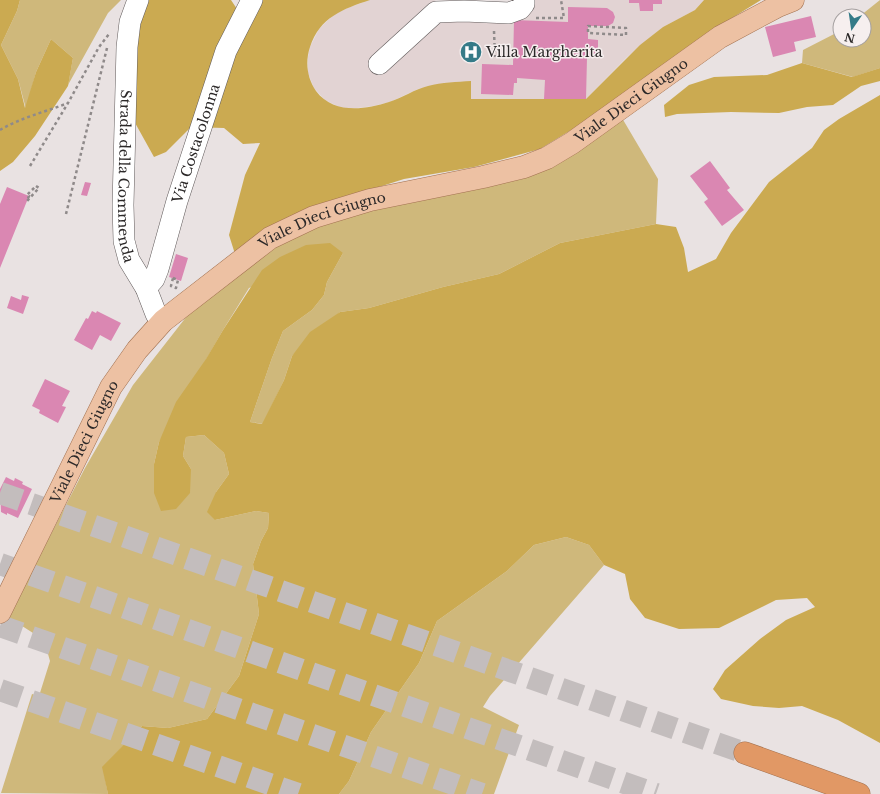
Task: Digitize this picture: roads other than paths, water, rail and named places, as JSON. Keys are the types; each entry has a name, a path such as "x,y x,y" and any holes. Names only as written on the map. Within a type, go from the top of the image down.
{"highway":[{"path":"745,754 859,794"}],"main road":[{"name":"Viale Dieci Giugno","path":"0,612 111,387 137,350 163,321 270,238 314,217 370,200 482,177 524,167 547,158 572,143 720,37 792,0"}],"street":[{"name":"Strada della Commenda","path":"138,0 130,22 127,47 123,205 124,241 129,260 146,288 156,314 163,321"},
{"name":"Via Costacolonna","path":"146,288 154,279 158,269 177,201 226,51 252,0"},
{"path":"379,64 436,12 509,13 520,9 524,4 524,0"}],"tunnel":[{"path":"0,493 745,753"},
{"path":"0,564 656,794"},
{"path":"0,626 482,794"},
{"path":"0,690 298,794"}],"place":[{"name":"Villa Margherita","path":"471,52"}]}
